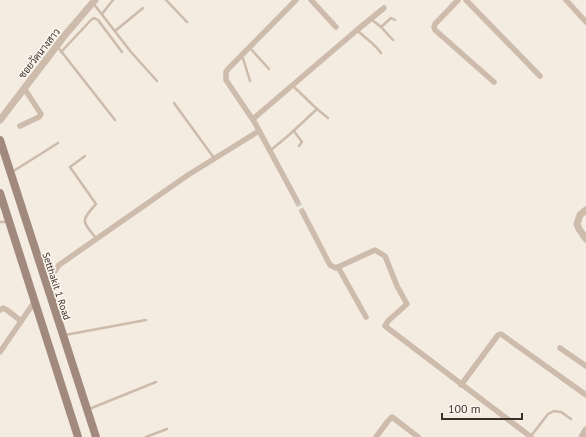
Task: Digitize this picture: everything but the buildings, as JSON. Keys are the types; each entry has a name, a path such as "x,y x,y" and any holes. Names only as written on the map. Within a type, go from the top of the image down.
{"main road":[{"name":"Setthakit 1 Road","path":"0,140 96,437"},
{"path":"0,193 78,437"}],"street":[{"path":"296,0 226,72 226,80 253,119 271,150 297,201"},
{"path":"311,0 336,27"},
{"path":"458,0 435,24 435,30 494,82"},
{"path":"466,0 540,76"},
{"path":"566,0 585,20"},
{"name":"ซอยวัดนางสาว","path":"0,120 56,46 94,1"},
{"path":"253,119 384,8"},
{"path":"20,126 39,117 41,114 24,88"},
{"path":"46,284 57,267 214,158 259,131"},
{"path":"586,210 580,215 577,224 586,239"},
{"path":"303,213 332,267 338,267 376,250 385,256 397,286 407,304 388,321 385,326 531,437"},
{"path":"338,267 366,317"},
{"path":"0,352 35,301"},
{"path":"0,310 3,308 7,310 21,321"},
{"path":"461,385 500,334 504,335 586,395"},
{"path":"560,348 586,366"},
{"path":"376,437 392,417 416,436"},
{"path":"582,437 586,430"}],"lane":[{"path":"102,14 113,0"},
{"path":"166,0 187,22"},
{"path":"94,1 131,52 157,81"},
{"path":"115,31 143,8"},
{"path":"61,52 94,18 98,20 122,52"},
{"path":"381,27 391,18 395,20"},
{"path":"371,19 394,40"},
{"path":"357,30 376,46 381,53"},
{"path":"56,46 115,120"},
{"path":"250,48 269,69"},
{"path":"242,55 250,81"},
{"path":"293,86 328,118"},
{"path":"174,103 214,158"},
{"path":"271,150 317,109"},
{"path":"294,131 302,140 299,146"},
{"path":"11,173 58,143"},
{"path":"84,156 70,167 96,204 86,216 84,221 85,225 97,239"},
{"path":"0,222 9,222"},
{"path":"63,335 146,320"},
{"path":"87,410 156,382"},
{"path":"531,437 548,414 554,410 561,412 571,419"},
{"path":"146,437 167,429"}],"tunnel":[{"path":"297,201 303,213"}]}
